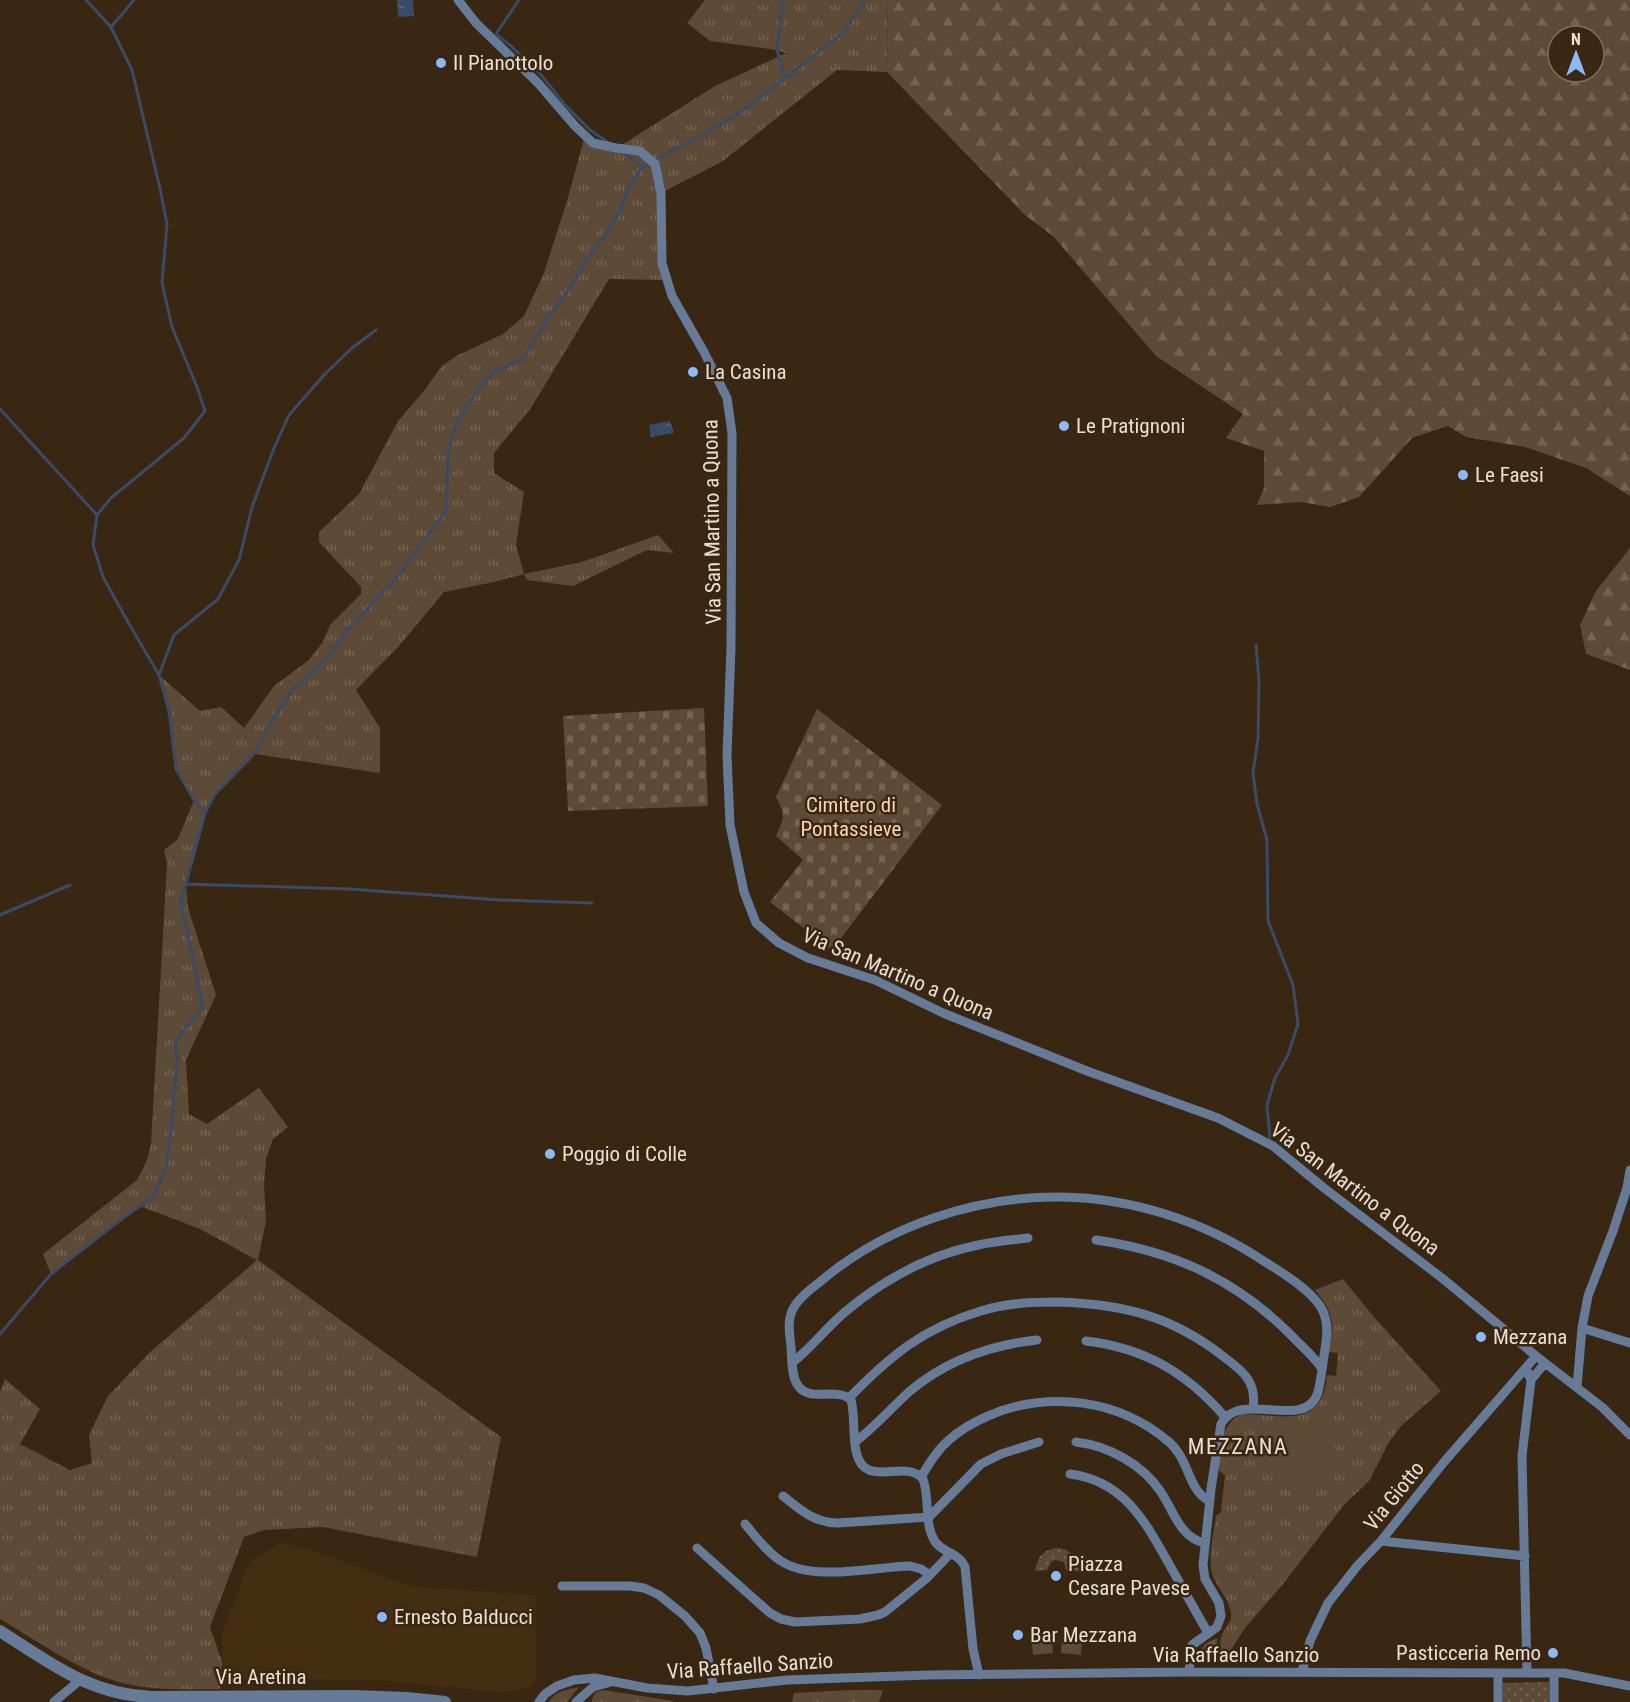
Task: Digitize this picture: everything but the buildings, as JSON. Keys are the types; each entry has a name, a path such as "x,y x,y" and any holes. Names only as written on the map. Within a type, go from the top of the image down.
{"street":[{"name":"Via San Martino a Quona","path":"458,0 476,23 538,83 593,143 640,151 655,164 661,193 662,263 672,296 727,398 732,433 731,648 727,755 730,825 744,892 756,923 779,943 808,958 875,980 953,1017 1087,1071 1218,1118 1273,1146 1602,1407 1630,1435"},
{"path":"1577,1387 1582,1328 1588,1296 1613,1231 1627,1188 1630,1170"},
{"path":"979,1675 973,1649 965,1567 961,1559 941,1548 934,1541 925,1485 921,1477 911,1471 867,1469 858,1458 853,1406 849,1398 843,1395 805,1392 797,1384 792,1363 789,1317 795,1305 836,1269 871,1247 909,1228 971,1208 1011,1200 1063,1197 1120,1203 1169,1215 1210,1231 1267,1263 1304,1290 1322,1308 1326,1325 1322,1369 1316,1397 1308,1406 1288,1411 1253,1408 1240,1410 1226,1417 1220,1427 1203,1560 1204,1574 1219,1603 1221,1614 1219,1625 1192,1645 1189,1672"},
{"path":"792,1363 848,1310 876,1288 897,1276 932,1259 958,1250 988,1243 1028,1238"},
{"path":"1096,1240 1162,1254 1229,1285 1264,1310 1322,1369"},
{"path":"849,1398 889,1359 918,1338 939,1327 993,1308 1021,1303 1048,1302 1108,1305 1135,1311 1194,1335 1229,1361 1248,1379 1254,1391 1253,1408"},
{"path":"1582,1328 1630,1343"},
{"path":"855,1442 914,1388 954,1363 975,1353 999,1346 1037,1340"},
{"path":"1086,1341 1124,1348 1166,1366 1194,1384 1226,1417"},
{"name":"Via Giotto","path":"1302,1672 1310,1641 1328,1603 1444,1462 1536,1356"},
{"path":"1531,1380 1545,1363"},
{"path":"1527,1366 1531,1380 1522,1456 1527,1673"},
{"path":"921,1477 948,1441 975,1423 1018,1406 1061,1401 1110,1408 1152,1428 1170,1442 1180,1454 1195,1488 1209,1501"},
{"path":"783,1496 809,1516 828,1523 929,1517 981,1464 1001,1454 1039,1442"},
{"path":"1076,1442 1101,1447 1133,1464 1160,1492 1187,1535 1204,1543"},
{"path":"1070,1474 1093,1479 1108,1486 1134,1509 1152,1534 1209,1633"},
{"path":"745,1524 777,1557 799,1569 824,1572 910,1566 930,1575"},
{"path":"1381,1541 1525,1556"},
{"path":"698,1548 770,1613 789,1621 836,1621 878,1615 885,1612 930,1575 951,1553"},
{"path":"562,1586 626,1586 644,1588 659,1595 685,1616 700,1633 706,1648 714,1689"},
{"name":"Via Aretina","path":"0,1631 80,1680 111,1692 141,1696 364,1696 445,1702"},
{"name":"Via Raffaello Sanzio","path":"539,1702 556,1686 574,1680 591,1678 602,1678 611,1682 669,1691 714,1689 805,1679 979,1675 1189,1672 1563,1672 1630,1686"},
{"path":"1498,1673 1498,1702"},
{"path":"1554,1673 1554,1702"},
{"path":"54,1702 80,1680"},
{"path":"576,1702 597,1685 611,1682"},
{"path":"586,1702 587,1691"}],"shaded area":[{"name":"Ernesto Balducci","path":"281,1542 308,1549 414,1587 536,1595 536,1678 534,1684 521,1690 497,1692 378,1680 222,1679 222,1634 249,1562"}],"green space":[{"path":"705,0 887,0 887,72 837,70 723,161 661,193 667,280 609,279 531,408 494,453 494,473 524,492 516,545 524,574 444,592 399,646 356,690 380,728 380,773 255,754 215,794 205,813 186,884 188,908 216,995 186,1060 189,1114 207,1124 259,1088 288,1127 273,1139 266,1159 264,1184 266,1221 258,1260 501,1437 477,1557 323,1527 264,1530 244,1537 210,1627 222,1662 220,1689 150,1688 111,1680 78,1665 0,1619 0,1392 5,1379 40,1409 20,1444 70,1470 92,1463 89,1435 108,1396 149,1353 257,1260 200,1229 140,1206 51,1274 43,1254 137,1180 147,1160 151,1143 167,864 164,850 178,839 194,800 176,769 169,711 159,675 200,711 221,707 244,728 274,686 309,660 322,643 330,625 361,594 361,587 319,542 319,532 359,494 398,421 442,366 456,356 503,334 524,316 544,273 585,135 617,148 715,86 784,54 790,55 777,50 710,41 687,23"},
{"path":"887,0 1630,0 1630,496 1586,468 1525,447 1466,437 1448,426 1412,438 1359,497 1330,507 1301,502 1257,505 1264,488 1264,451 1226,438 1243,414 1156,356 1053,236 1025,215 887,72"},
{"path":"658,535 674,553 647,550 573,586 527,580 524,574 582,562"},
{"path":"1630,548 1630,670 1586,654 1580,625 1596,591"},
{"path":"704,708 708,806 568,811 563,716"},
{"name":"Cimitero di Pontassieve","path":"817,709 942,805 832,950 770,902 803,860 776,836 783,816 776,797"},
{"path":"1343,1279 1441,1391 1401,1426 1389,1442 1369,1481 1343,1506 1283,1584 1245,1628 1223,1662 1220,1641 1231,1614 1213,1576 1211,1563 1216,1516 1221,1512 1225,1475 1218,1470 1225,1431 1229,1424 1242,1414 1297,1416 1317,1405 1324,1393 1327,1375 1336,1376 1338,1353 1329,1352 1331,1319 1326,1306 1315,1290"},
{"path":"1297,1422 1309,1422 1321,1427 1331,1437 1336,1455 1334,1468 1321,1483 1309,1488 1297,1488 1285,1483 1275,1473 1270,1461 1270,1449 1275,1437 1285,1427"},
{"path":"1057,1548 1066,1550 1072,1555 1079,1571 1066,1570 1064,1562 1055,1560 1051,1562 1047,1570 1035,1571 1042,1555 1048,1550"},
{"path":"1062,1635 1082,1638 1081,1655 1061,1653"},
{"path":"1052,1636 1053,1653 1033,1655 1031,1638"},
{"path":"1217,1638 1216,1651 1219,1662 1207,1662 1203,1659 1201,1650 1205,1644"},
{"path":"1549,1682 1549,1702 1503,1702 1503,1683"},
{"path":"579,1687 567,1702 549,1702 558,1693"},
{"path":"603,1690 673,1702 592,1702 596,1692"},
{"path":"883,1690 879,1702 792,1702 794,1693"}],"water":[{"path":"397,0 413,0 414,16 398,17"},
{"path":"670,421 674,433 651,437 649,425"}],"waterway":[{"path":"86,0 111,27 132,70 167,224 162,283 172,327 205,411 184,438 111,498 97,515 93,545 103,577 159,675 169,711 176,769 194,800 205,813"},
{"path":"111,27 134,0"},
{"path":"519,0 496,34 542,76 565,105 590,130 609,143"},
{"path":"783,0 777,50 785,78"},
{"path":"0,1334 51,1274 153,1197 166,1169 177,1057 175,1043 203,1008 181,902 205,813 215,794 255,753 291,691 323,663 348,630 403,570 446,512 448,451 458,420 479,388 494,372 523,359 547,319 608,231 621,209 627,191 642,167 742,111 842,34 865,0"},
{"path":"622,152 642,167"},
{"path":"159,675 174,635 218,599 239,560 252,507 289,415 325,374 352,348 376,330"},
{"path":"0,409 97,515"},
{"path":"1256,645 1259,681 1258,739 1253,773 1257,804 1267,840 1268,921 1293,985 1298,1024 1288,1055 1275,1078 1267,1105 1270,1138"},
{"path":"186,884 349,889 500,900 592,903"},
{"path":"0,915 70,885"}],"place":[{"name":"Il Pianottolo","path":"441,63"},
{"name":"La Casina","path":"693,372"},
{"name":"Le Pratignoni","path":"1064,426"},
{"name":"Le Faesi","path":"1463,475"},
{"name":"Poggio di Colle","path":"550,1154"},
{"name":"Mezzana","path":"1481,1337"},
{"name":"Piazza Cesare Pavese","path":"1056,1576"},
{"name":"Ernesto Balducci","path":"382,1617"},
{"name":"Bar Mezzana","path":"1018,1635"},
{"name":"Pasticceria Remo","path":"1553,1653"}],"district":[{"name":"MEZZANA","path":"1238,1446"}]}
